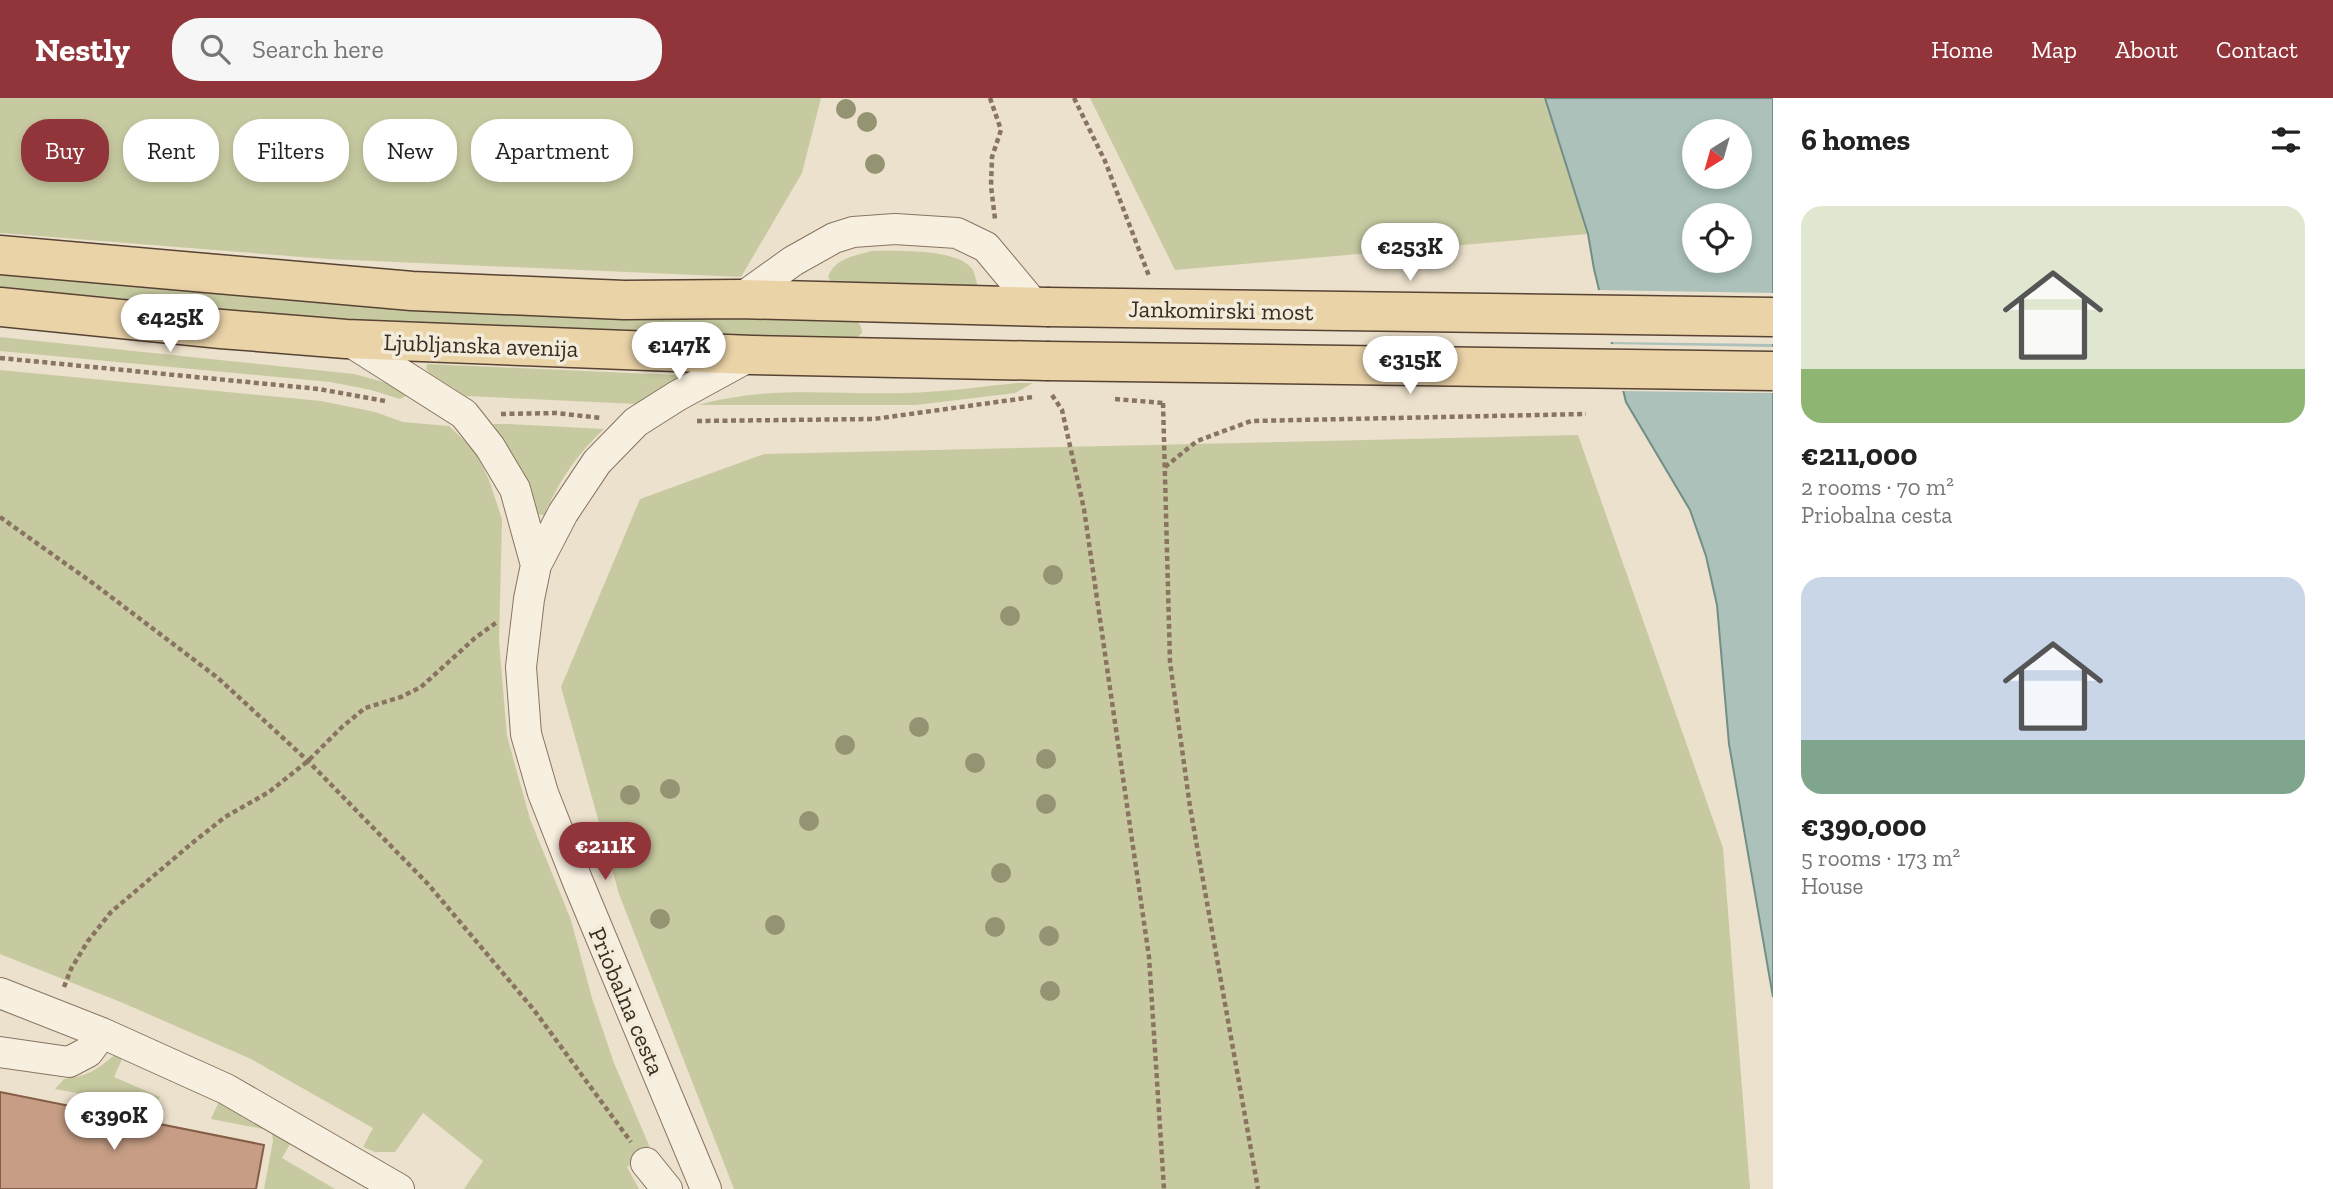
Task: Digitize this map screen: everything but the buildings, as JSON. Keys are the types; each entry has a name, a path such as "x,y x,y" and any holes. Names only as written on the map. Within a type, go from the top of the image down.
{"main road":[{"name":"Ljubljanska avenija","path":"0,255 412,291 624,300 740,299 1042,308"},
{"name":"Ljubljanska avenija","path":"0,307 346,340 752,355 1773,371"},
{"name":"Jankomirski most","path":"1042,308 1773,317"}],"street":[{"path":"740,299 793,261 834,238 853,232 895,229 957,233 986,247 1042,308"},
{"name":"Priobalna cesta","path":"346,340 464,414 490,447 515,489 536,565"},
{"name":"Priobalna cesta","path":"706,1189 543,793 527,734 521,667 536,565 562,513 597,462 636,422 752,355"},
{"path":"0,993 102,1033 226,1089 399,1189"},
{"path":"0,1052 69,1062 88,1052 102,1033"},
{"path":"646,1163 667,1189"}],"path":[{"path":"986,247 996,217 991,186 992,157 1001,130 990,98"},
{"path":"1074,98 1105,161 1149,270 1150,284"},
{"path":"0,358 319,389 396,403"},
{"path":"1161,389 1170,662 1190,807 1258,1189"},
{"path":"686,421 874,419 1052,394 1062,410 1084,509 1149,957 1164,1189"},
{"path":"1142,401 1163,403"},
{"path":"496,414 556,413 613,419"},
{"path":"1164,467 1197,441 1251,421 1586,414"},
{"path":"0,517 218,678 308,761 428,884 525,999 646,1163"},
{"path":"54,1014 71,969 88,941 111,912 225,817 269,792 308,761 342,727 366,708 401,697 421,687 475,638 529,599"}],"green space":[{"path":"0,98 821,98 802,173 741,277 327,259 0,233"},
{"path":"1090,98 1545,98 1588,234 1175,270"},
{"path":"872,251 926,252 955,258 973,270 978,286 832,283 828,277 840,262"},
{"path":"0,269 848,318 858,323 862,333 854,340 393,325 198,311 0,289"},
{"path":"0,337 354,374 391,384 410,394 400,399 330,382 0,351"},
{"path":"427,364 675,375 679,379 636,404 466,396 430,373 426,369"},
{"path":"0,370 321,401 375,412 403,422 449,426 475,451 489,480 502,519 499,641 507,736 530,819 571,920 592,998 614,1063 651,1150 627,1167 639,1189 464,1189 483,1161 423,1113 395,1152 375,1152 363,1147 373,1128 251,1059 123,1003 0,954"},
{"path":"1033,383 1015,393 916,405 698,405 776,393 919,392"},
{"path":"493,424 604,429 569,469 544,515 536,514 518,467"},
{"path":"1578,435 1723,848 1750,1189 734,1189 619,894 561,687 640,499 764,454"},
{"path":"115,1055 123,1057 114,1077 160,1097 155,1105 151,1107 55,1089 64,1079 92,1072"},
{"path":"220,1099 293,1139 282,1158 335,1189 264,1189 272,1134 268,1130 211,1119"}],"water":[{"path":"1545,98 1773,98 1773,997 1729,744 1717,605 1706,556 1690,510 1626,402 1588,234"}],"pier":[{"path":"1595,290 1773,293 1773,344 1608,342"},
{"path":"1608,344 1773,347 1773,393 1619,391"}]}
